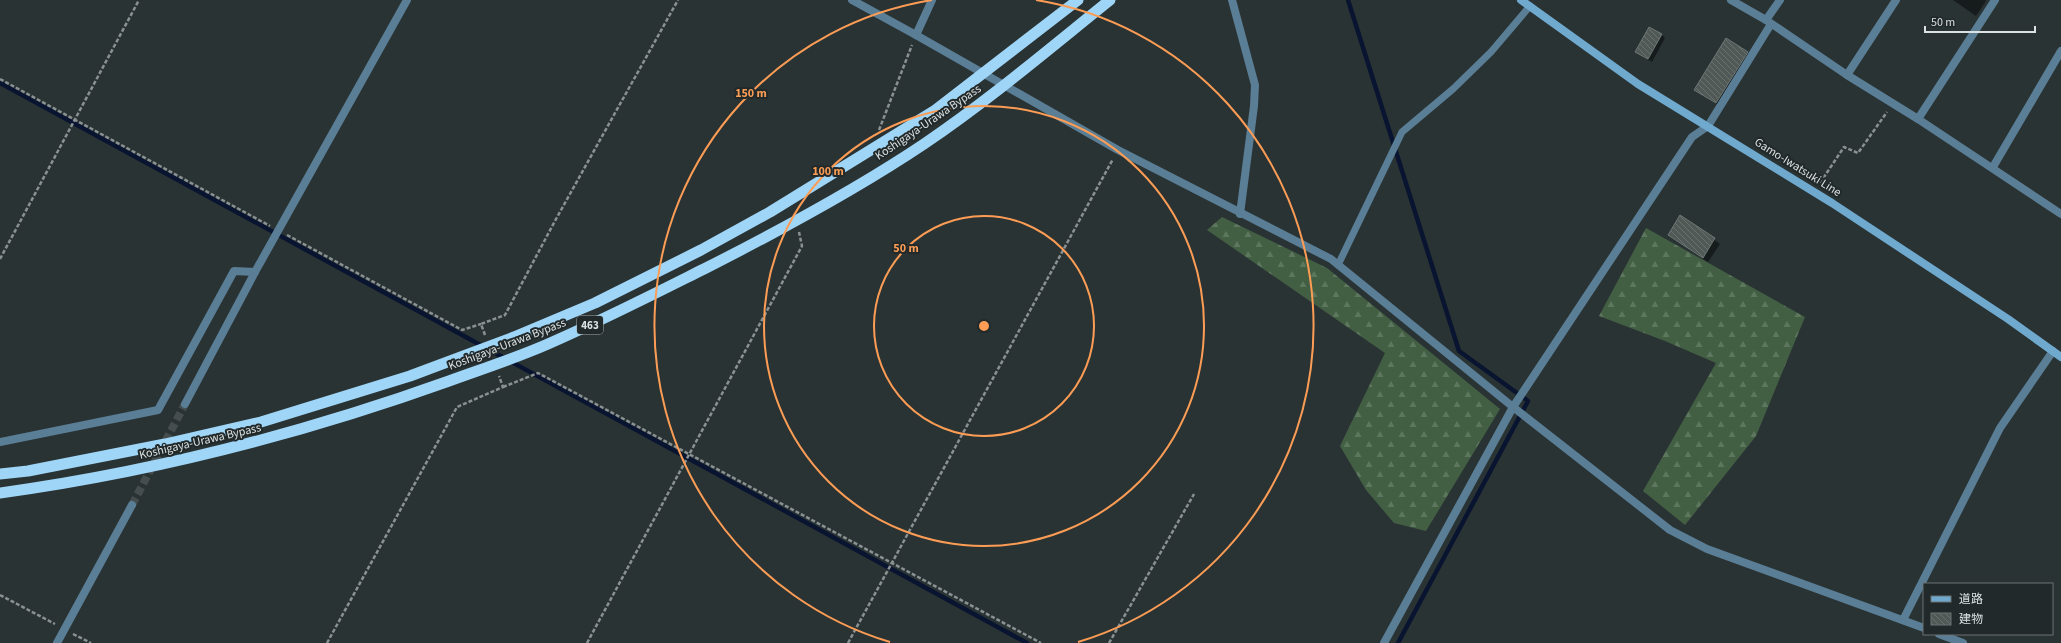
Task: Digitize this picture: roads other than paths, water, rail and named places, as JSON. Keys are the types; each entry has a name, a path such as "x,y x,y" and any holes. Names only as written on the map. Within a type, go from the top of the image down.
{"highway":[{"name":"Koshigaya-Urawa Bypass","path":"0,474 28,471 165,444 261,422 410,376 490,346 595,303 701,250 770,212 934,111 1078,0"},
{"name":"Koshigaya-Urawa Bypass","path":"0,492 47,486 148,467 267,439 383,404 544,346 608,317 797,222 923,144 1003,86 1110,0"}],"main road":[{"name":"Gamo-Iwatsuki Line","path":"1521,0 1638,84 1814,192 1924,263 2061,357"}],"street":[{"path":"185,404 278,230 407,0"},
{"path":"852,0 1118,150 1240,214 1331,259 1513,407 1670,530 1707,549 1923,628"},
{"path":"916,35 932,0"},
{"path":"1232,0 1255,85 1254,106 1240,214"},
{"path":"1731,0 1769,22 1847,75 1918,119 2061,213"},
{"path":"1384,643 1513,407 1692,137 1708,126 1769,22 1780,0"},
{"path":"1847,75 1896,0"},
{"path":"1918,119 1995,0"},
{"path":"1993,168 2061,51"},
{"path":"0,442 158,410 234,271 255,272"},
{"path":"1903,620 2000,428 2053,351"},
{"path":"57,643 132,505"},
{"path":"1942,635 1963,643"}],"lane":[{"path":"1338,265 1402,132 1453,89 1491,52 1530,6"}],"waterway":[{"path":"1348,0 1459,351 1528,401 1398,643"},
{"path":"0,83 1027,643"}],"tunnel":[{"path":"132,505 185,404"}]}
